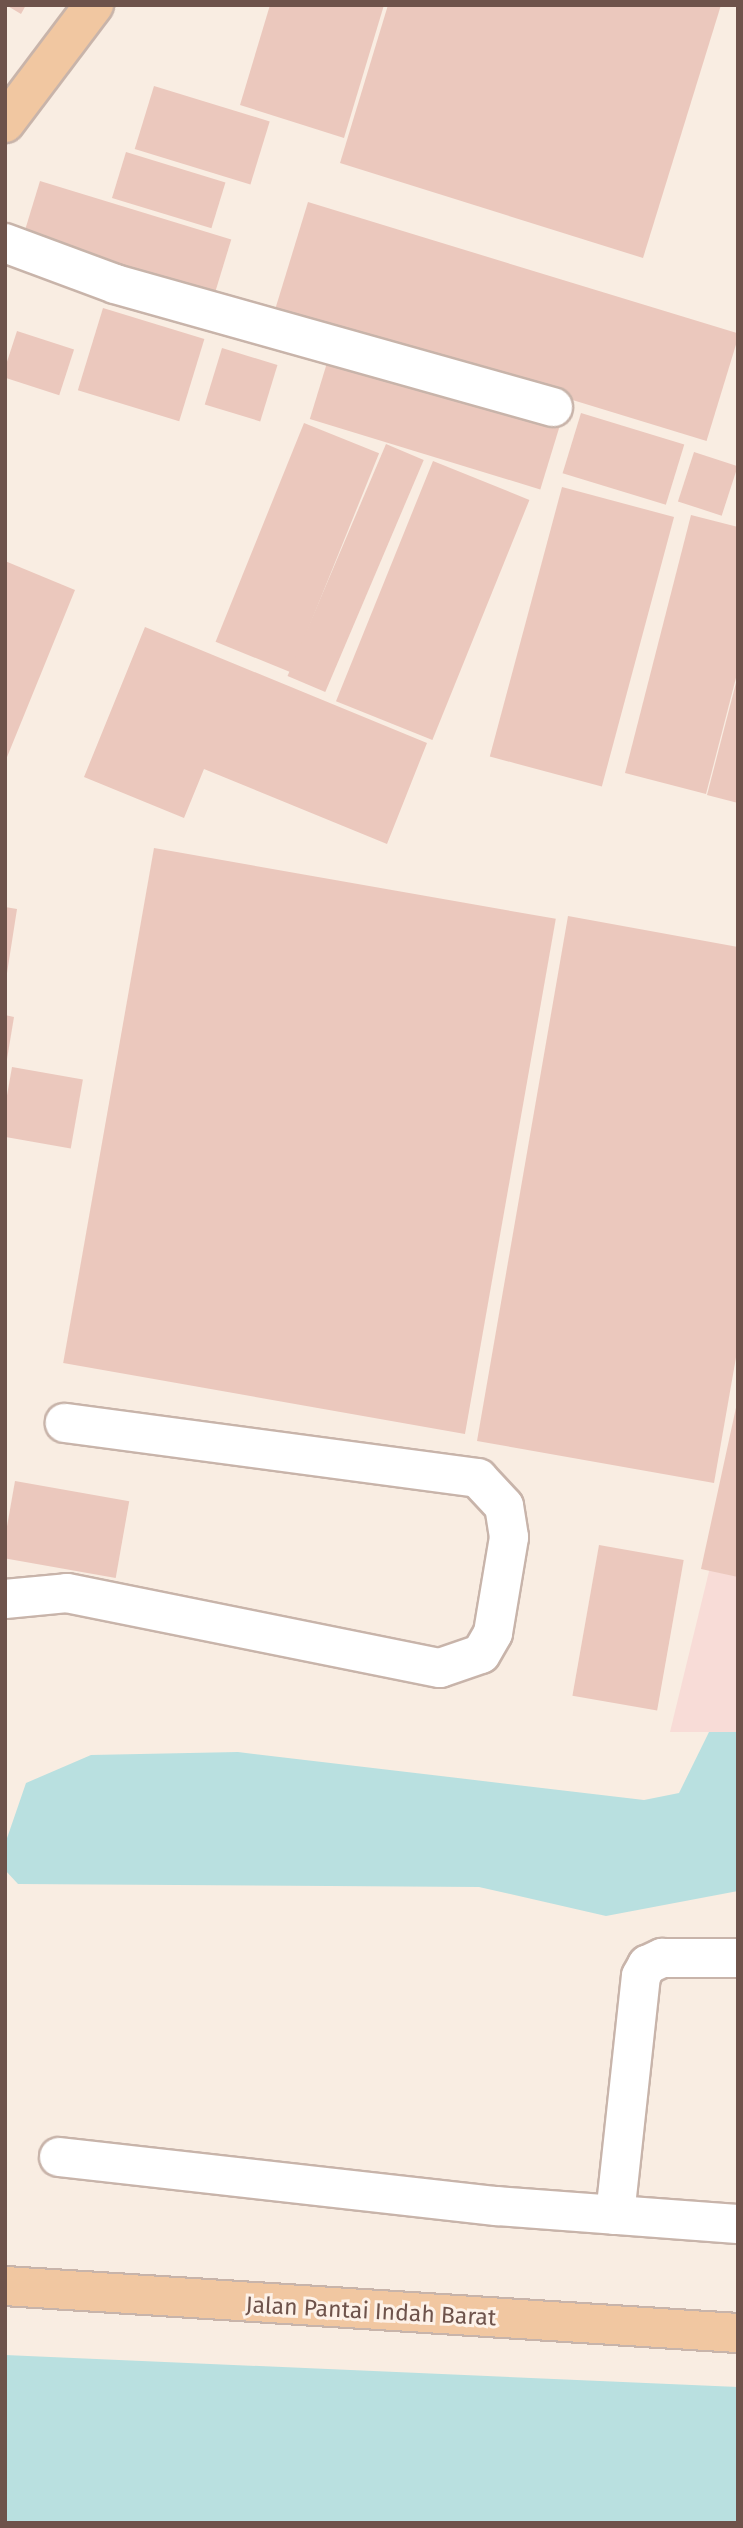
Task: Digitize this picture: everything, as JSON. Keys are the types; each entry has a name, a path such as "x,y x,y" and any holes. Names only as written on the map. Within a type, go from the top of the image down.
{"main road":[{"path":"5,123 94,5"},
{"name":"Jalan Pantai Indah Barat","path":"5,2286 738,2333"}],"street":[{"path":"5,243 115,284 553,407"},
{"path":"5,1600 67,1593 440,1668 481,1654 493,1633 509,1537 504,1506 478,1478 65,1423"},
{"path":"615,2215 641,1976 647,1965 662,1958 738,1958"},
{"path":"59,2157 615,2215 738,2224"}],"shaded area":[{"path":"738,1452 738,1732 670,1732"}],"water":[{"path":"709,1732 738,1732 738,1891 606,1916 479,1887 18,1884 5,1870 5,1844 26,1783 91,1755 238,1752 644,1800 679,1793"},
{"path":"5,2355 738,2387 738,2523 5,2523"}],"building":[{"path":"6,5 26,5 21,14"},
{"path":"270,5 384,5 344,138 240,105"},
{"path":"388,5 721,5 643,258 340,163"},
{"path":"154,86 270,121 250,184 135,149"},
{"path":"126,152 225,182 211,228 112,198"},
{"path":"40,181 231,239 212,302 21,243"},
{"path":"308,202 738,333 707,441 275,309"},
{"path":"103,308 204,339 179,421 78,390"},
{"path":"17,331 74,350 59,395 5,378 5,368"},
{"path":"222,348 277,365 260,421 205,404"},
{"path":"330,353 560,423 540,489 310,419"},
{"path":"581,413 684,445 666,505 563,473"},
{"path":"304,423 379,453 291,672 216,642"},
{"path":"386,444 424,460 325,692 288,676"},
{"path":"694,452 738,466 722,516 678,501"},
{"path":"433,461 529,500 432,740 336,701"},
{"path":"562,487 674,517 602,787 490,756"},
{"path":"691,515 738,527 738,670 706,794 625,773"},
{"path":"5,561 75,590 5,762"},
{"path":"145,627 427,743 387,844 204,769 184,818 84,777"},
{"path":"738,680 738,803 707,795"},
{"path":"154,848 556,919 465,1434 63,1363"},
{"path":"5,907 17,909 7,973 5,973"},
{"path":"568,916 738,947 738,1346 714,1483 477,1441"},
{"path":"5,1015 14,1017 7,1059 5,1059"},
{"path":"12,1067 83,1080 71,1148 5,1137 5,1107"},
{"path":"738,1403 738,1577 701,1569"},
{"path":"15,1481 129,1501 116,1578 5,1558 5,1538"},
{"path":"599,1545 684,1560 657,1711 572,1696"}]}
